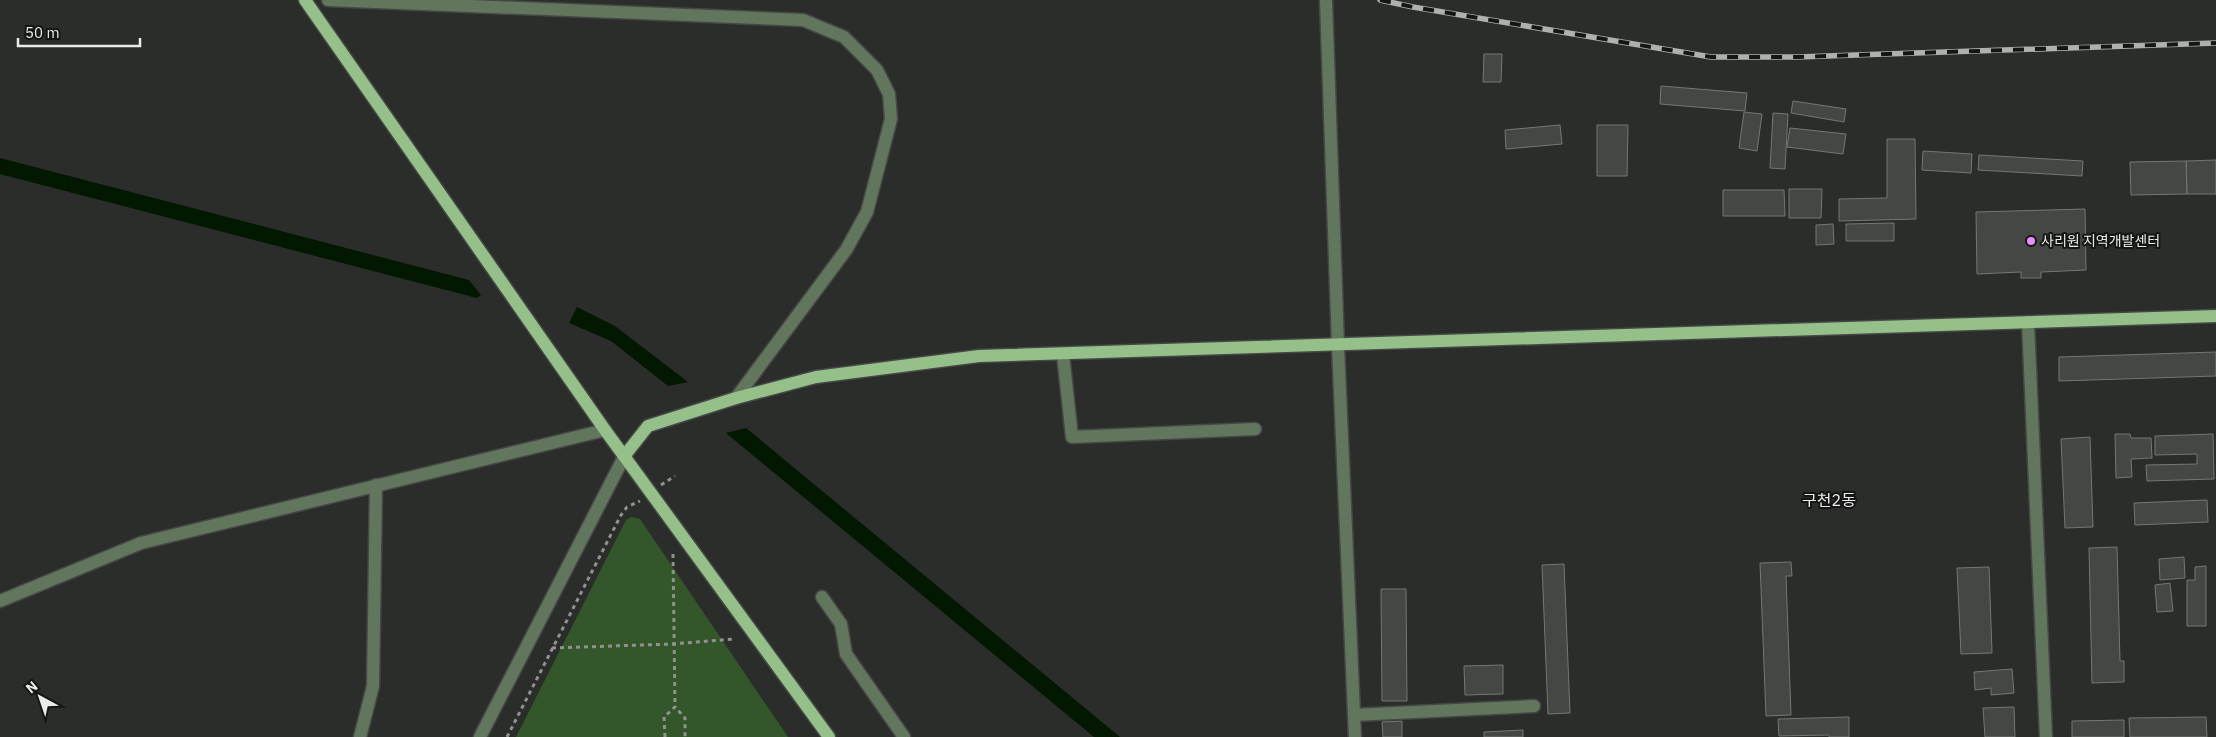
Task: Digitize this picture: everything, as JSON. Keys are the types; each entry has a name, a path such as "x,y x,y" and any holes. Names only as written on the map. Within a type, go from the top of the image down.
{"main road":[{"path":"305,0 605,430 829,737"},
{"path":"625,455 648,426 736,398 816,377 979,356 1338,346 2216,316"}],"street":[{"path":"328,0 803,20 844,37 864,56 877,70 888,94 890,119 867,212 846,250 736,398"},
{"path":"1326,0 1338,346 1355,737"},
{"path":"2028,322 2046,737"},
{"path":"1063,354 1072,437 1255,429"},
{"path":"0,601 141,543 605,430"},
{"path":"480,737 625,455"},
{"path":"360,737 373,686 376,485"},
{"path":"822,597 841,624 846,654 904,737"},
{"path":"1354,715 1534,706"}],"path":[{"path":"507,737 621,515 627,507 643,500 675,476"},
{"path":"672,554 672,644 675,707 685,718 685,737"},
{"path":"552,648 672,644 734,639"},
{"path":"664,737 664,717 675,707"}],"green space":[{"path":"631,517 640,519 788,737 516,737 626,520"}],"shaded area":[{"path":"0,158 469,280 481,295 477,298 0,174"},
{"path":"577,307 615,326 688,382 668,386 611,341 569,323"},
{"path":"746,428 1120,737 1094,737 726,433"}],"building":[{"path":"1484,54 1502,54 1501,82 1483,82"},
{"path":"1661,86 1747,93 1745,111 1660,104"},
{"path":"1793,101 1846,109 1844,122 1791,113"},
{"path":"1744,112 1762,114 1757,151 1739,148"},
{"path":"1773,113 1788,114 1785,169 1770,168"},
{"path":"1560,125 1562,144 1506,149 1505,130"},
{"path":"1597,125 1628,125 1627,176 1597,176"},
{"path":"1790,128 1846,134 1843,154 1787,147"},
{"path":"1887,139 1915,139 1916,219 1839,221 1839,199 1887,198"},
{"path":"1923,151 1972,154 1971,173 1922,170"},
{"path":"1979,155 2083,161 2082,176 1978,170"},
{"path":"2216,160 2216,194 2187,194 2186,161"},
{"path":"2186,161 2187,194 2131,195 2130,162"},
{"path":"1789,189 1822,189 1821,218 1789,218"},
{"path":"1723,190 1784,190 1785,216 1723,216"},
{"name":"사리원 지역개발센터","path":"2085,209 2086,270 2041,272 2041,278 2021,278 2021,272 1977,274 1976,212"},
{"path":"1894,223 1894,241 1846,241 1846,224"},
{"path":"1833,224 1834,244 1816,245 1816,225"},
{"path":"2216,352 2216,376 2059,381 2059,357"},
{"path":"2115,434 2130,434 2131,438 2151,438 2152,458 2131,459 2132,477 2116,478"},
{"path":"2213,434 2214,479 2147,481 2146,465 2197,464 2197,454 2155,455 2155,436"},
{"path":"2090,437 2093,527 2065,528 2061,439"},
{"path":"2207,500 2208,522 2135,525 2134,503"},
{"path":"2117,547 2120,661 2124,661 2124,682 2092,683 2089,548"},
{"path":"2184,557 2185,578 2160,580 2159,559"},
{"path":"1791,562 1792,576 1786,576 1791,715 1766,716 1760,563"},
{"path":"1564,564 1570,713 1548,714 1542,565"},
{"path":"2206,566 2206,626 2187,626 2187,580 2195,580 2195,567"},
{"path":"1989,567 1992,653 1961,654 1957,568"},
{"path":"2170,583 2173,611 2157,612 2155,585"},
{"path":"1381,589 1406,589 1407,701 1382,701"},
{"path":"1503,665 1503,694 1465,695 1464,666"},
{"path":"2012,669 2014,693 1991,695 1991,688 1975,690 1974,672"},
{"path":"2014,707 2015,737 1985,737 1983,708"},
{"path":"1849,717 1849,737 1829,737 1829,735 1779,736 1778,719"},
{"path":"2206,717 2207,737 2130,737 2129,718"},
{"path":"2124,720 2124,737 2072,737 2072,721"},
{"path":"1402,721 1402,737 1383,737 1382,722"},
{"path":"1523,730 1523,737 1484,737 1484,732"}],"railway":[{"path":"1380,0 1711,57 1797,57 2216,43"}],"place":[{"name":"사리원 지역개발센터","path":"2031,241"}],"district":[{"name":"구천2동","path":"1829,500"}]}
